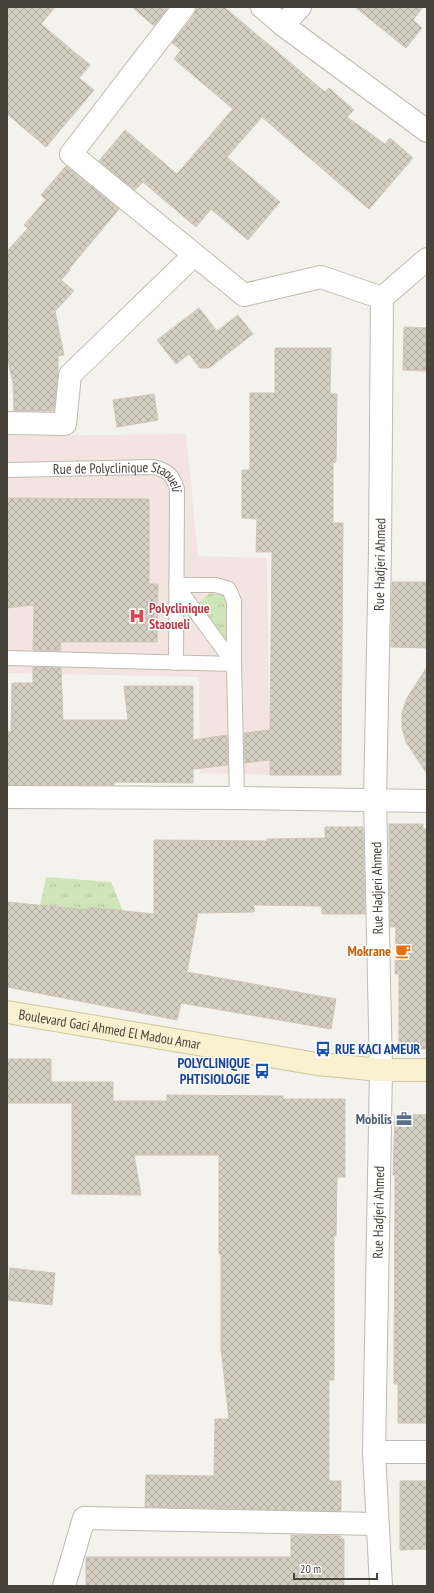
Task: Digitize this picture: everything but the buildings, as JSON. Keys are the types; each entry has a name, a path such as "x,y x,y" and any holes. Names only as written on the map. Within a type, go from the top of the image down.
{"main road":[{"name":"Boulevard Gaci Ahmed El Madou Amar","path":"7,1012 317,1064 381,1070 427,1070"}],"street":[{"path":"184,7 71,154 244,295 322,277 382,298 427,260"},
{"path":"262,7 283,25 427,131"},
{"path":"283,25 300,7"},
{"path":"7,423 65,424 70,375 194,255"},
{"name":"Rue Hadjeri Ahmed","path":"381,1586 374,1452 381,1070 375,800 380,558 382,298"},
{"path":"7,797 427,801"},
{"path":"374,1452 427,1452"},
{"path":"64,1586 84,1518 378,1524"}],"lane":[{"name":"Rue de Polyclinique Staoueli","path":"7,470 153,467 162,469 170,474 175,480 178,489 176,663"},
{"path":"176,585 234,664"},
{"path":"176,585 216,585 229,589 234,601 237,798"},
{"path":"7,658 234,664"}],"shaded area":[{"name":"Polyclinique Staoueli","path":"186,434 198,556 267,558 270,775 200,773 199,677 7,673 7,436"}],"green space":[{"path":"210,593 228,595 226,646 197,604"},
{"path":"46,877 111,882 126,918 40,906"}],"place":[{"name":"Polyclinique Staoueli","path":"137,616"},
{"name":"Mokrane","path":"403,951"},
{"name":"RUE KACI AMEUR","path":"323,1049"},
{"name":"POLYCLINIQUE PHTISIOLOGIE","path":"262,1071"},
{"name":"Mobilis","path":"404,1119"}]}
